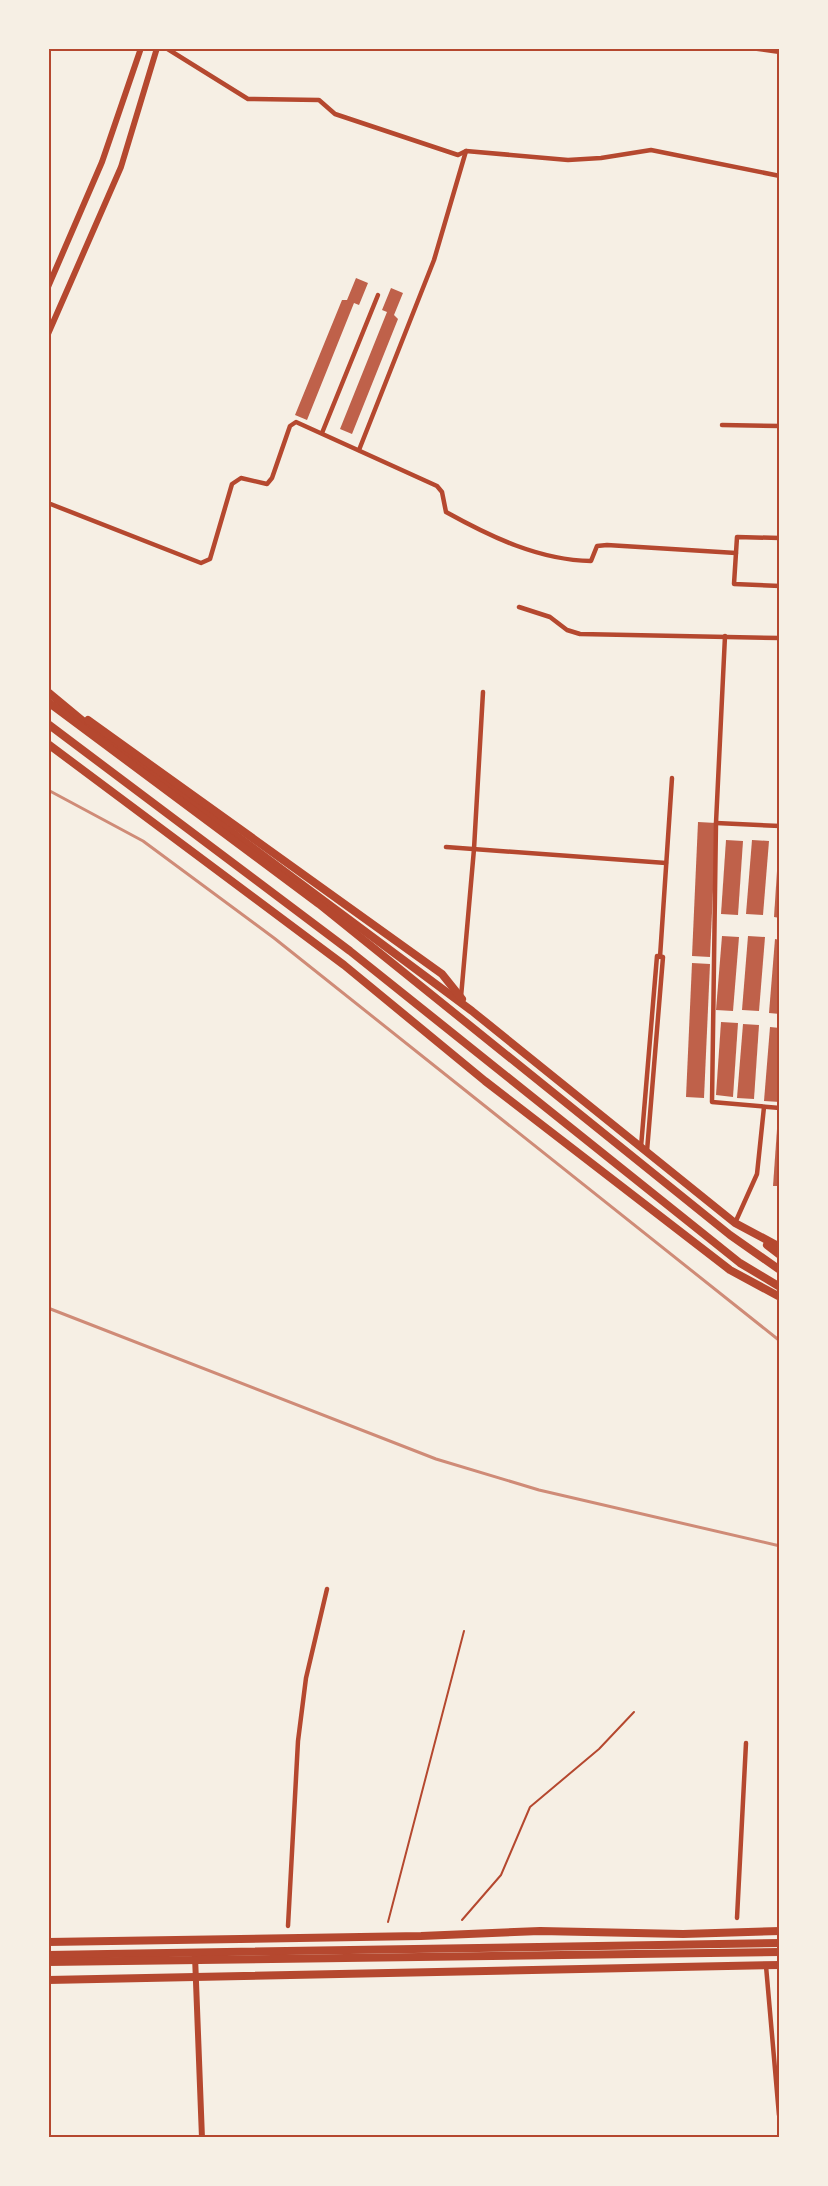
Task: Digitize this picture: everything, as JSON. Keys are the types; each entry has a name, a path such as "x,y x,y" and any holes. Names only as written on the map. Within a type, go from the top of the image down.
{"highway":[{"path":"48,702 319,904 730,1235 780,1270"},
{"path":"48,724 350,951 740,1263 780,1287"},
{"path":"48,1962 195,1956 780,1943"},
{"path":"48,1955 780,1952"}],"main road":[{"path":"48,693 89,726 471,1010 735,1223 780,1255"},
{"path":"48,693 118,739 442,974 471,1010"},
{"path":"48,744 344,965 485,1081 730,1270 780,1302"},
{"path":"744,1229 780,1247"},
{"path":"730,1270 780,1297"},
{"path":"48,1942 409,1936 540,1931 683,1934 780,1931"},
{"path":"48,1980 780,1965"}],"street":[{"path":"48,288 102,162 141,48"},
{"path":"48,334 121,166 157,48"},
{"path":"166,48 248,99 319,100 335,114 458,155 466,151 568,160 601,158 651,150 780,176"},
{"path":"751,48 780,52"},
{"path":"359,450 434,260 466,151"},
{"path":"322,433 378,295"},
{"path":"48,503 201,563 210,558 232,484 237,479 267,484 272,478 292,423 300,423 437,486 442,492 446,512 512,544 545,555 591,561 597,546 607,544 736,553"},
{"path":"722,425 780,426"},
{"path":"780,538 737,537 734,584 780,586"},
{"path":"519,607 550,617 567,630 580,634 780,638"},
{"path":"725,636 716,823 712,1102 780,1108"},
{"path":"460,1002 474,849 483,692"},
{"path":"644,1149 663,957 660,957 672,778"},
{"path":"716,823 780,826"},
{"path":"446,848 666,863"},
{"path":"735,1223 756,1174 764,1107"},
{"path":"288,1926 298,1740 306,1678 327,1589"},
{"path":"737,1918 746,1743"},
{"path":"195,1956 202,2138"},
{"path":"766,1966 779,2115"}],"lane":[{"path":"388,1922 464,1631"},
{"path":"462,1920 501,1875 530,1807 599,1749 634,1712"}],"building":[{"path":"356,278 368,283 359,305 354,303 307,420 295,415 342,300 347,300"},
{"path":"391,288 403,293 394,315 398,319 352,434 340,429 387,312 382,310"},
{"path":"698,822 716,823 710,957 692,956"},
{"path":"726,840 743,841 738,915 721,914"},
{"path":"752,840 769,841 763,915 746,914"},
{"path":"778,856 780,856 780,918 774,917"},
{"path":"722,936 739,937 733,1011 716,1010"},
{"path":"748,936 765,937 759,1011 742,1010"},
{"path":"775,939 780,940 780,1014 769,1013"},
{"path":"692,963 710,964 704,1098 686,1097"},
{"path":"721,1022 738,1023 733,1097 716,1095"},
{"path":"743,1024 759,1025 754,1099 737,1098"},
{"path":"770,1027 780,1028 780,1102 764,1101"},
{"path":"778,1115 780,1115 780,1186 773,1186"}],"railway":[{"path":"48,790 143,841 274,938 780,1341"},
{"path":"48,1308 436,1459 539,1490 780,1546"}]}
